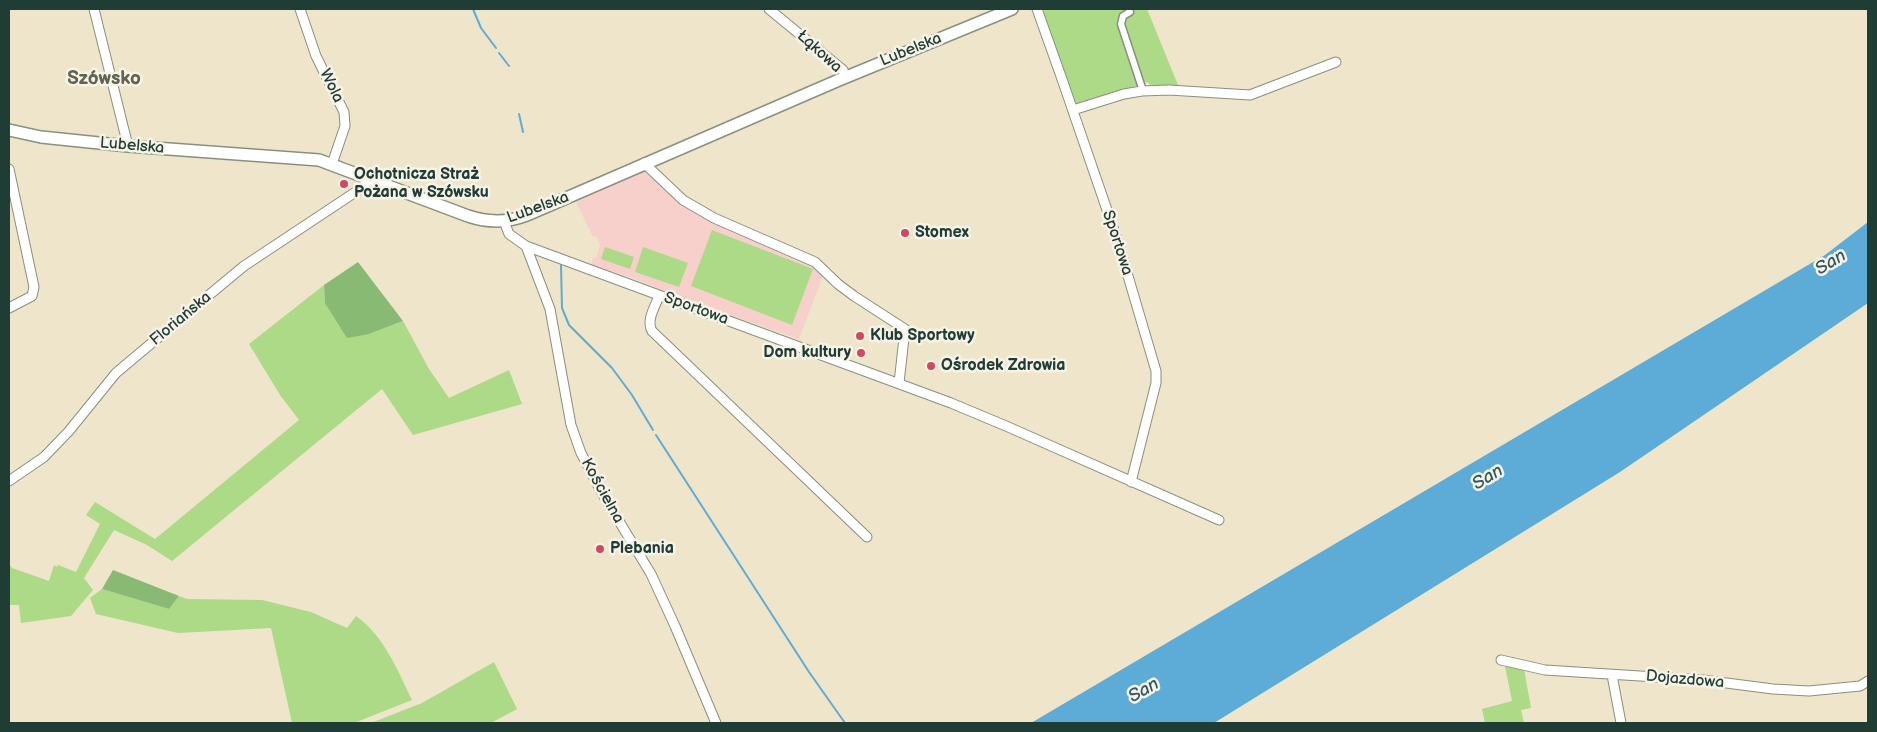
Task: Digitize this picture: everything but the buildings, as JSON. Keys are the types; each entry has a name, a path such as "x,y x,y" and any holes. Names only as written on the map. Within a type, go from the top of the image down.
{"main road":[{"name":"Lubelska","path":"9,130 41,137 128,146 216,154 306,158 332,164 468,216 487,221 504,221 527,215 845,77 1012,9"}],"street":[{"path":"94,9 128,146"},
{"name":"Wola","path":"300,9 316,56 344,112 345,126 332,164"},
{"name":"Łąkowa","path":"769,9 843,70 845,77"},
{"name":"Sportowa","path":"1036,9 1118,242 1156,371 1156,383 1131,482"},
{"path":"1129,9 1130,12 1123,16 1121,24 1143,91"},
{"path":"1073,110 1124,94 1143,91 1170,90 1250,95 1336,62"},
{"path":"644,163 683,200 714,218 816,262 849,292 905,329 899,383"},
{"path":"9,169 34,287 32,296 9,308"},
{"name":"Floriańska","path":"9,481 44,457 69,431 116,373 191,310 244,266 360,189 372,179"},
{"name":"Sportowa","path":"504,221 509,234 526,246 899,383 1006,426 1218,520"},
{"name":"Kościelna","path":"526,246 550,309 571,425 581,453 602,493 651,574 716,723"},
{"path":"659,296 650,320 649,326 652,331 867,537"},
{"name":"Dojazdowa","path":"1501,660 1545,670 1703,680 1773,690 1809,691 1860,686 1868,681"},
{"path":"1612,675 1621,723"}],"shaded area":[{"path":"644,171 680,201 817,267 823,276 799,339 681,298 630,277 591,265 593,258 596,258 600,245 596,236 593,237 576,202"}],"green space":[{"path":"1039,9 1147,9 1178,85 1150,85 1148,82 1081,105 1075,102"},
{"path":"712,230 813,269 792,325 691,286"},
{"path":"605,247 634,257 630,269 601,259"},
{"path":"643,247 688,263 679,287 635,272"},
{"path":"358,262 403,321 369,334 347,338 325,303 324,285"},
{"path":"324,285 325,303 369,334 403,321 429,369 449,398 509,370 522,404 413,435 382,389 172,561 147,545 114,530 84,578 93,590 71,616 21,623 19,605 9,605 9,564 12,568 49,581 54,565 76,572 100,524 86,515 95,502 155,539 299,420 280,395 249,344"},
{"path":"113,570 179,596 169,609 102,589"},
{"path":"102,589 169,609 179,596 187,599 262,600 311,612 347,628 356,616 366,624 382,643 412,700 354,723 292,723 271,628 178,633 96,614 90,598"},
{"path":"494,662 517,709 491,723 371,723 422,703"},
{"path":"1505,666 1524,669 1531,708 1521,710 1524,723 1485,723 1482,709 1512,701"}],"water":[{"name":"San","path":"1868,222 1868,303 1620,472 1214,723 1031,723 1825,255"}],"waterway":[{"path":"473,9 481,28 496,48"},
{"path":"499,53 509,66"},
{"path":"519,114 523,132"},
{"path":"561,265 562,308 569,325 612,368 632,395 653,430"},
{"path":"656,435 809,672 845,723"}],"place":[{"name":"Ochotnicza Straż Pożana w Szówsku","path":"344,184"},
{"name":"Stomex","path":"905,233"},
{"name":"Klub Sportowy","path":"860,336"},
{"name":"Dom kultury","path":"861,353"},
{"name":"Ośrodek Zdrowia","path":"931,366"},
{"name":"Plebania","path":"600,549"}],"district":[{"name":"Szówsko","path":"104,79"}]}
